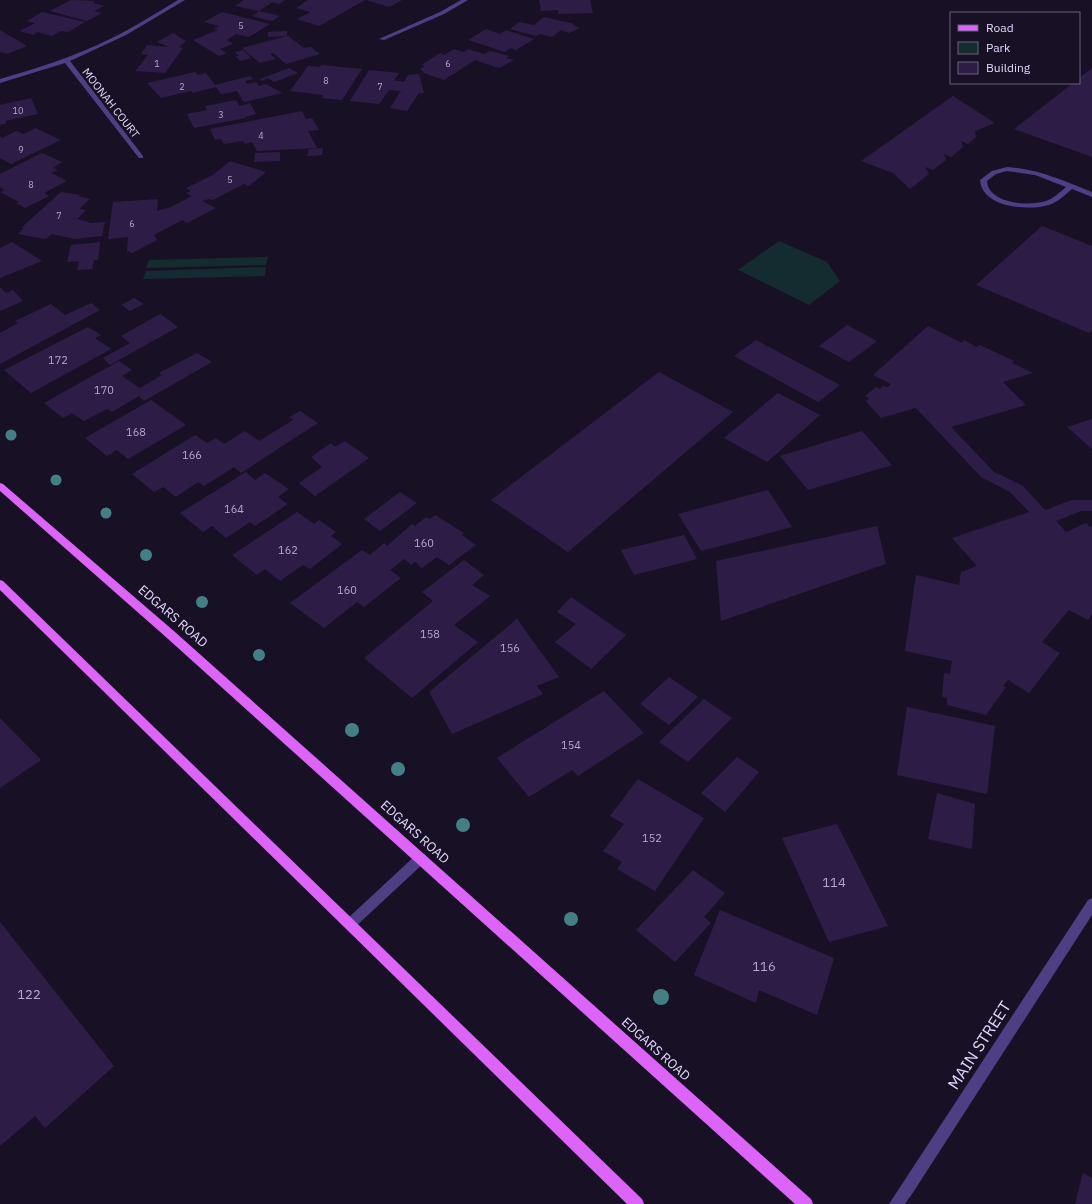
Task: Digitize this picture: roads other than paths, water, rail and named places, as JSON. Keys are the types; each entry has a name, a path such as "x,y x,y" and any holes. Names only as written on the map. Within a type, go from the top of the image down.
{"main road":[{"name":"EDGARS ROAD","path":"0,486 421,858 806,1204"},
{"path":"0,584 637,1204"}],"street":[{"path":"0,81 66,60 134,29 182,0"},
{"path":"382,39 442,13 465,0"},
{"name":"MOONAH COURT","path":"66,60 141,157"},
{"path":"1070,186 1049,203 1029,206 1006,202 994,197 986,191 982,185 983,180 996,171 1018,169 1030,171 1070,186 1092,195"},
{"path":"350,924 421,858"},
{"name":"MAIN STREET","path":"896,1204 1092,904"}]}
